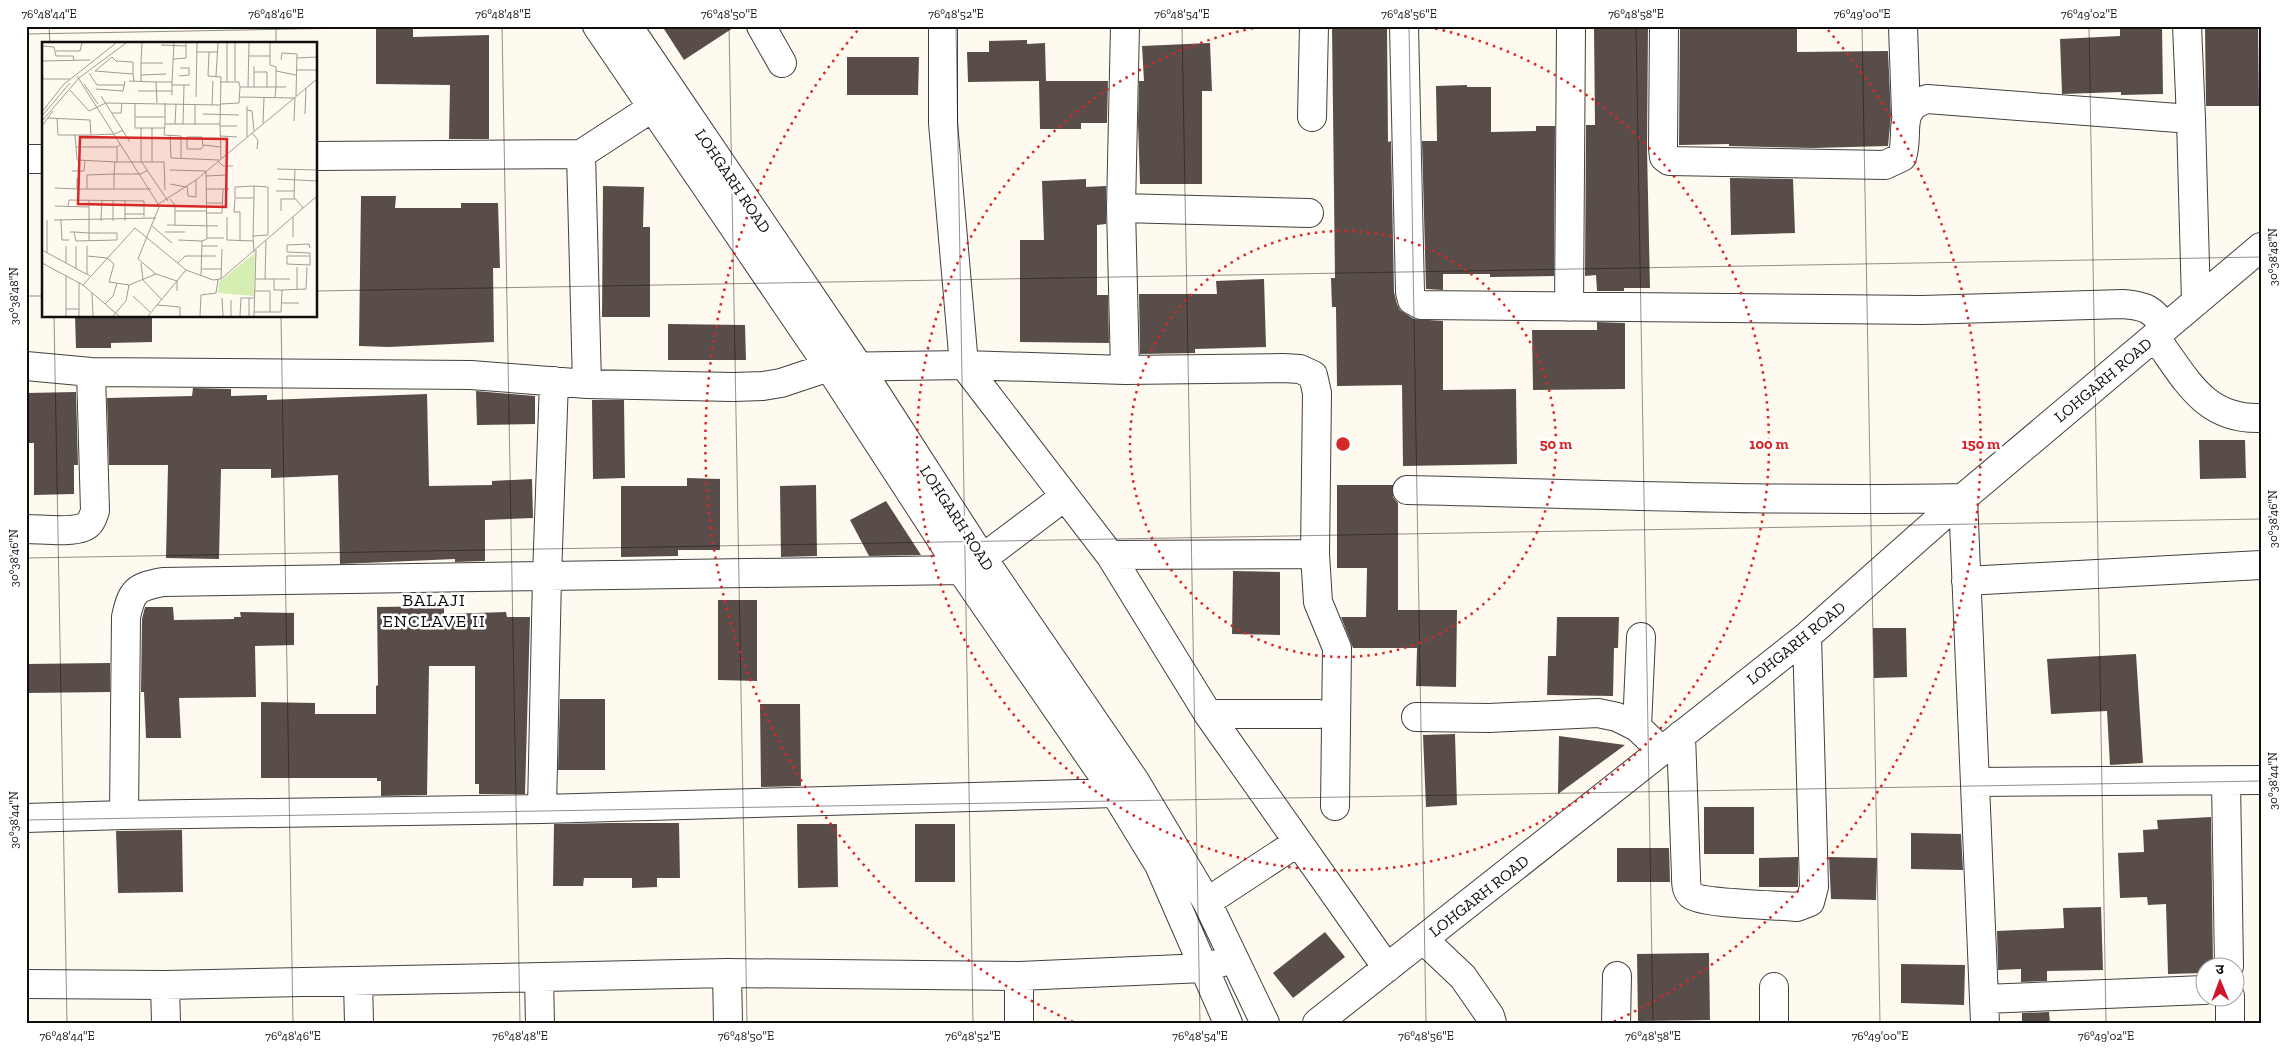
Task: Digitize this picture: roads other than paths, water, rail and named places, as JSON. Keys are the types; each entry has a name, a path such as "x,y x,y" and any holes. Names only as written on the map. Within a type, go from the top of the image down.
{"street":[{"path":"597,26 663,101 829,367 972,564"},
{"name":"LOHGARH ROAD","path":"628,26 663,101 859,367 972,564 1125,787 1207,902 1265,1023"},
{"path":"760,26 782,63"},
{"path":"943,26 943,123 964,365 1110,555 1208,714 1387,968"},
{"path":"1125,26 1121,208 1125,370"},
{"path":"1312,117 1314,26"},
{"path":"1404,26 1410,292 1412,300 1421,305 1434,307 1922,310 2124,304 2141,306 2155,313 2160,332 2200,396 2211,407 2224,414 2245,419 2261,418"},
{"path":"1569,307 1571,26"},
{"path":"1664,26 1663,149 1664,157 1669,161 1885,165 1902,157 1905,150 1906,114 1903,26"},
{"path":"2186,26 2191,119 2196,302"},
{"path":"1906,114 1917,102 1935,100 2191,119"},
{"path":"318,156 581,154 663,101"},
{"path":"581,154 586,384"},
{"path":"26,159 42,159"},
{"path":"1121,208 1309,213"},
{"name":"LOHGARH ROAD","path":"1317,1023 1807,636 1963,498 2261,247"},
{"path":"26,366 91,372 470,375 586,384 733,387 781,383 829,367 964,365 1125,370 1300,369 1313,375 1317,393 1315,554 1318,602 1337,648 1335,806"},
{"path":"26,529 76,529 85,527 92,520 95,511 91,372"},
{"path":"542,809 547,576 554,381"},
{"path":"1407,490 1720,497 1963,498 1984,1011 2194,991"},
{"path":"124,815 126,617 130,599 142,586 163,582 547,576 972,564 1064,497"},
{"path":"1110,555 1315,554"},
{"path":"1966,581 2261,565"},
{"path":"1416,717 1489,718 1598,713 1617,717 1672,743 1687,888 1692,896 1707,900 1797,906 1810,902 1814,887 1807,636"},
{"path":"1637,727 1641,637"},
{"path":"1208,714 1318,714"},
{"path":"1975,782 2261,780"},
{"path":"2226,781 2229,956"},
{"path":"26,818 542,809 1125,787 1228,1023"},
{"path":"1207,902 1298,842"},
{"path":"1424,940 1463,978 1490,1016 1492,1023"},
{"path":"26,984 358,981 727,973 1020,976 1204,968 1234,958"},
{"path":"727,973 728,1023"},
{"path":"1019,1023 1020,976"},
{"path":"1616,1023 1617,976"},
{"path":"538,978 540,1023"},
{"path":"358,981 359,1023"},
{"path":"165,984 166,1023"},
{"path":"1774,987 1774,1023"},
{"path":"2230,1006 2230,1023"},
{"path":"1242,1023 1246,1021 1260,1023"}],"district":[{"name":"BALAJI ENCLAVE II","path":"434,610"}]}
